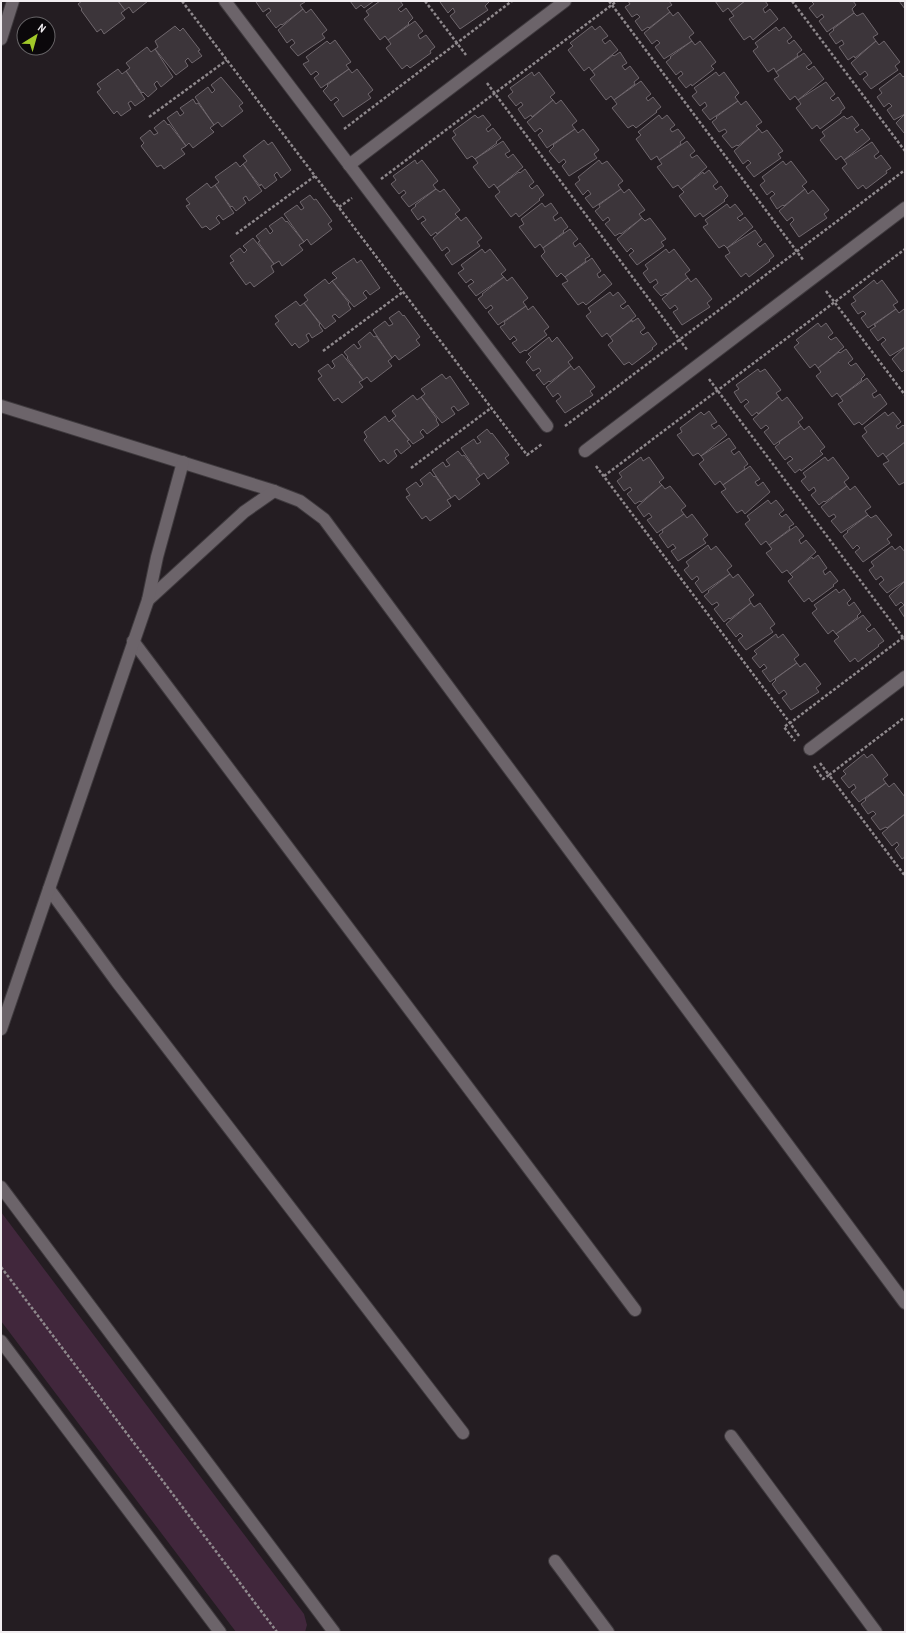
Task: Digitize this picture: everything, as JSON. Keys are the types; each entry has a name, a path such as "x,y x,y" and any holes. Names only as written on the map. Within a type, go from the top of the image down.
{"street":[{"path":"1,39 13,1"},
{"path":"225,1 547,426"},
{"path":"350,166 565,1"},
{"path":"585,451 905,208"},
{"path":"1,406 274,491 300,501 324,519 905,1303"},
{"path":"1,1029 148,600 157,557 183,462"},
{"path":"148,600 244,512 274,491"},
{"path":"133,641 635,1310"},
{"path":"810,755 905,677"},
{"path":"49,889 117,982 463,1433"},
{"path":"1,1187 334,1632"},
{"path":"1,1342 220,1632"},
{"path":"731,1436 876,1632"},
{"path":"555,1561 608,1632"}],"path":[{"path":"182,1 527,455 546,441"},
{"path":"425,1 904,638 784,727 797,744"},
{"path":"341,132 512,1"},
{"path":"609,1 905,396"},
{"path":"379,181 617,1"},
{"path":"792,1 905,151"},
{"path":"149,118 227,60"},
{"path":"564,426 905,170"},
{"path":"236,234 315,176"},
{"path":"604,476 905,249"},
{"path":"323,351 403,292"},
{"path":"411,468 491,408"},
{"path":"585,451 790,723"},
{"path":"810,755 823,779 905,717"},
{"path":"829,774 905,876"},
{"path":"1,1267 277,1632"}],"shaded area":[{"path":"1,1212 304,1614 307,1625 305,1632 236,1632 1,1321"}],"building":[{"path":"82,1 118,1 125,10 121,13 125,18 104,34 101,29 97,32 78,4"},
{"path":"118,1 148,1 133,13 129,7 125,10"},
{"path":"350,1 374,1 364,8 361,5 356,9"},
{"path":"380,1 400,1 403,5 398,9 401,12 406,8 413,18 408,23 409,24 388,40 385,36 380,40 364,19 369,15 366,11"},
{"path":"628,1 669,1 672,5 667,8 670,12 649,28 648,27 642,31 635,21 640,17 637,14 632,17 625,7 630,4"},
{"path":"715,1 745,1 731,12 728,8 723,12"},
{"path":"745,1 765,1 768,5 763,9 765,13 770,9 778,19 753,40 750,36 744,40 729,19 734,16 731,12"},
{"path":"811,1 853,1 856,5 852,9 854,13 827,32 819,21 824,17 822,14 817,18 809,8 814,4"},
{"path":"899,1 905,1 905,9"},
{"path":"256,2 305,2 300,5 303,9 276,28 266,15 271,11 269,8 263,12"},
{"path":"440,2 489,2 485,6 488,10 460,29 450,16 455,12 453,8 448,13"},
{"path":"303,9 306,13 311,9 327,30 322,34 325,38 298,56 290,47 295,43 292,39 287,43 278,30"},
{"path":"670,12 673,16 678,12 694,33 689,37 692,41 664,59 655,47 660,43 657,40 652,44 644,33"},
{"path":"854,13 857,16 863,13 878,34 873,37 876,41 855,58 854,56 848,60 839,47 844,44 842,40 836,44 829,34 834,30 833,29"},
{"path":"415,21 423,31 418,35 420,39 426,35 435,47 430,51 431,53 410,68 407,65 402,69 386,48 391,44 388,40"},
{"path":"175,26 180,31 183,28 200,50 198,51 202,56 192,63 188,58 185,61 188,66 176,75 155,49 158,47 155,41"},
{"path":"592,26 595,30 600,26 608,36 602,40 605,44 610,40 618,50 592,71 589,67 584,71 568,50 573,46 570,43"},
{"path":"776,27 779,31 784,27 792,37 787,41 789,44 794,40 802,50 797,54 798,56 776,72 774,68 768,72 753,51 758,47 755,43"},
{"path":"335,40 351,62 346,65 349,69 321,88 314,78 319,74 316,71 311,75 303,64 309,61 306,57 327,41 330,44"},
{"path":"692,41 695,45 700,41 716,62 711,66 714,69 692,86 691,84 686,88 678,78 683,74 681,71 676,75 666,62 671,58 670,57"},
{"path":"876,41 879,45 884,41 900,62 895,66 898,70 871,89 863,79 868,75 865,71 860,75 851,63"},
{"path":"147,47 151,52 155,49 173,77 161,87 157,81 154,84 157,89 148,97 143,92 142,93 126,71 130,68 126,63"},
{"path":"620,52 627,63 622,66 625,70 630,66 639,78 634,82 635,84 614,100 611,96 606,100 590,79 595,75 592,71 613,55 614,56"},
{"path":"804,53 812,63 806,67 809,70 814,66 824,79 798,100 795,96 790,100 774,79 779,76 776,72"},
{"path":"118,69 122,74 126,71 145,99 135,106 131,101 128,103 131,109 121,116 117,111 114,114 97,92 101,89 97,84"},
{"path":"349,69 352,73 357,69 373,90 368,94 371,98 343,117 334,104 339,100 336,97 331,101 323,91 328,86 327,85"},
{"path":"532,72 534,76 539,72 555,93 550,97 553,100 532,117 531,115 525,119 518,109 523,105 521,102 516,106 508,96 513,92 510,88"},
{"path":"716,72 719,76 724,72 739,93 735,97 738,101 710,120 702,110 707,106 705,102 700,106 692,96 697,92 694,88"},
{"path":"900,73 903,77 905,75 905,114 894,120 887,110 892,106 889,103 884,107 877,97 882,93 879,89"},
{"path":"221,77 243,103 239,106 243,111 222,127 218,122 214,125 195,97 208,87 212,93 215,90 211,85"},
{"path":"641,81 651,94 646,98 648,101 653,97 661,107 656,111 657,112 636,128 633,125 628,128 612,108 617,104 614,100"},
{"path":"826,82 835,94 830,98 833,101 838,97 845,108 841,111 841,113 820,129 817,125 812,129 796,108 801,104 798,100"},
{"path":"193,99 196,104 198,103 214,125 210,128 214,132 193,148 189,143 186,146 167,118 177,111 180,116 184,113 180,108"},
{"path":"553,100 556,104 561,100 577,121 572,125 575,129 547,148 538,135 543,131 540,128 535,132 527,122"},
{"path":"738,101 741,105 746,101 762,122 756,126 759,129 738,146 737,145 732,148 722,136 727,132 725,129 719,132 712,122 717,118 716,117"},
{"path":"905,114 905,132 904,133 896,123"},
{"path":"475,115 478,118 483,115 491,125 486,129 488,132 493,128 501,138 496,142 497,143 475,159 472,156 467,159 452,138 456,135 453,131"},
{"path":"659,115 662,119 667,115 675,125 670,129 672,132 678,129 685,138 680,142 681,144 659,160 657,156 651,160 636,139 641,135 638,132"},
{"path":"844,116 847,119 852,116 859,125 854,129 857,133 862,129 870,139 844,160 841,156 836,160 820,140 825,136 822,132"},
{"path":"164,120 168,125 169,124 186,146 181,149 185,154 164,169 161,165 157,167 141,146 144,143 140,138 150,130 154,135 158,133 154,128"},
{"path":"575,129 578,133 583,129 599,150 594,154 597,158 569,176 562,166 566,162 564,159 559,163 549,151 554,146 553,145"},
{"path":"759,129 762,133 767,130 783,151 778,154 781,158 754,177 746,167 751,163 748,160 743,164 734,151"},
{"path":"264,140 268,145 272,142 291,170 281,178 277,172 274,175 277,180 265,189 261,184 260,186 243,164 247,161 243,156"},
{"path":"503,141 510,151 505,154 508,158 513,154 523,167 497,188 494,184 489,188 473,167 478,163 475,159"},
{"path":"687,141 695,151 690,155 692,158 697,155 707,167 681,189 678,185 673,188 657,167 662,164 659,160"},
{"path":"872,142 879,152 874,156 876,159 881,155 891,168 886,171 887,173 866,189 863,185 858,189 842,168 847,164 844,160"},
{"path":"415,160 417,164 422,160 438,181 433,185 436,189 409,207 401,197 406,193 404,190 399,194 391,184 396,180 393,176"},
{"path":"599,160 602,164 607,161 623,181 618,185 621,189 593,208 585,198 591,194 588,190 583,195 575,184 580,180 578,177"},
{"path":"783,161 786,165 791,161 807,182 802,186 805,189 784,206 783,205 777,209 770,198 775,194 772,191 767,195 760,185 765,181 762,177"},
{"path":"236,162 240,167 243,164 262,191 249,201 246,196 243,198 246,203 236,211 232,206 231,207 215,185 219,182 215,177"},
{"path":"525,169 534,182 529,186 532,189 537,185 544,195 519,217 516,213 511,217 495,196 500,192 497,188"},
{"path":"709,170 718,182 713,186 716,190 721,186 728,196 724,200 725,201 703,217 700,213 695,217 679,196 684,192 681,189 703,172 704,174"},
{"path":"207,183 211,188 215,185 234,213 223,220 219,215 216,218 220,223 210,230 206,226 202,228 186,206 190,204 186,199"},
{"path":"436,189 440,192 444,189 460,210 455,214 458,217 437,234 436,232 431,236 421,223 426,220 423,216 418,220 411,210 416,206 415,205"},
{"path":"621,189 624,193 629,189 645,210 639,214 642,218 621,234 620,233 615,236 605,224 610,220 608,217 603,221 595,211 600,207 599,205"},
{"path":"805,189 808,194 813,190 829,210 824,214 827,218 799,237 790,224 794,220 792,217 787,221 779,211"},
{"path":"310,195 314,200 316,199 332,221 328,224 332,229 311,245 307,239 304,242 284,214 297,205 301,210 304,208 300,202"},
{"path":"542,203 545,207 551,203 558,213 553,217 555,221 561,217 568,227 563,231 564,232 543,248 540,244 535,248 519,227 524,224 521,219"},
{"path":"727,204 730,208 735,204 743,214 737,218 740,221 745,217 753,227 727,248 724,245 719,248 703,227 708,224 705,220"},
{"path":"282,217 304,242 299,245 303,250 282,266 279,261 274,264 258,242 260,241 256,236 266,228 270,234 273,231 269,226"},
{"path":"458,217 461,221 466,217 482,238 477,242 480,246 452,265 445,255 450,251 447,247 442,251 433,238"},
{"path":"642,218 645,221 650,218 666,239 661,242 664,246 637,265 629,255 634,251 631,248 627,252 617,239"},
{"path":"570,229 578,239 573,243 575,247 580,243 590,256 585,259 586,261 565,277 561,273 557,277 541,256 545,252 543,248"},
{"path":"755,230 762,240 757,244 760,247 765,243 774,256 769,260 770,261 749,277 746,273 741,277 725,256 730,253 727,248"},
{"path":"253,238 274,264 271,266 274,272 254,287 250,282 246,285 230,263 234,261 230,256 240,248 244,253 247,250 243,246"},
{"path":"482,249 485,253 490,249 506,270 501,274 504,277 476,296 468,286 474,282 471,279 466,283 458,273 464,269 461,265"},
{"path":"666,249 669,253 674,249 690,270 685,274 688,278 667,294 666,293 661,296 653,287 658,283 656,279 650,283 643,273 648,269 645,265"},
{"path":"354,258 357,263 361,260 380,288 370,295 366,290 363,293 367,298 354,307 332,281 337,278 332,273"},
{"path":"592,258 601,271 597,274 599,278 604,274 612,284 586,305 583,302 578,305 562,284 568,281 565,277"},
{"path":"504,277 507,281 512,277 528,298 523,302 526,306 498,325 488,312 493,308 491,305 486,309 478,299 483,295 482,294"},
{"path":"688,278 691,282 696,278 712,299 707,303 710,307 682,325 673,312 678,309 675,305 670,309 662,299"},
{"path":"325,279 329,284 332,281 349,303 348,304 351,309 339,318 335,314 332,316 336,321 325,329 304,303 308,300 304,295"},
{"path":"874,280 877,284 882,280 898,302 893,305 896,309 868,328 861,318 866,314 863,311 858,314 851,304 856,301 853,297"},
{"path":"610,292 613,296 618,292 626,302 620,306 623,309 628,305 636,316 610,337 607,333 602,337 586,316 591,312 588,308"},
{"path":"296,301 300,306 304,303 320,324 319,325 323,331 312,338 309,333 306,335 309,341 299,348 295,343 292,346 275,324 279,321 275,316"},
{"path":"526,306 528,310 533,306 549,327 544,331 547,335 526,351 525,350 520,353 512,343 517,340 514,336 510,340 500,327 505,324 504,322"},
{"path":"896,309 899,313 904,309 905,310 905,347 890,356 881,344 886,340 883,337 878,341 870,330 876,326 874,325"},
{"path":"399,311 403,316 404,315 420,337 416,340 420,345 399,360 395,355 392,358 373,330 385,321 389,326 393,324 389,318"},
{"path":"638,318 645,328 640,332 643,335 648,332 657,344 652,348 653,349 632,365 629,362 624,365 608,345 613,341 610,337 632,320 632,322"},
{"path":"818,323 821,327 826,323 833,333 828,337 831,340 836,337 844,347 818,368 815,364 810,368 794,347 799,343 796,340"},
{"path":"370,332 374,337 376,336 392,358 388,361 392,366 371,382 367,377 363,380 344,352 354,344 358,349 361,347 358,342"},
{"path":"549,337 552,342 557,337 573,358 568,362 571,366 544,385 536,375 541,371 539,368 533,371 526,362 531,357 528,354"},
{"path":"905,347 905,369 902,372 892,359"},
{"path":"846,349 853,359 848,363 851,366 856,363 865,375 861,379 862,380 840,397 837,393 832,397 816,376 821,372 818,368 839,352 840,353"},
{"path":"342,354 363,380 359,382 363,387 342,403 338,398 334,401 318,379 322,376 318,371 328,364 332,369 335,366 332,361"},
{"path":"571,366 574,370 579,366 595,387 590,391 593,395 565,413 556,401 561,397 558,393 553,397 546,387"},
{"path":"758,369 760,372 765,369 781,390 776,393 779,397 758,414 757,412 752,416 744,406 749,402 746,399 741,403 734,392 739,389 736,385"},
{"path":"442,374 446,379 450,376 469,404 458,411 454,406 451,408 455,414 442,423 421,397 425,394 421,389"},
{"path":"867,378 877,391 872,394 874,398 880,394 887,404 862,425 859,422 854,425 838,404 843,401 840,397"},
{"path":"413,395 417,400 421,397 437,419 436,420 439,425 427,434 423,429 420,432 424,437 413,444 392,419 396,416 392,411"},
{"path":"779,397 782,401 787,397 803,418 798,422 801,426 774,445 764,432 769,428 766,425 761,429 753,419"},
{"path":"709,411 717,422 711,425 714,429 719,425 727,435 701,456 698,453 693,456 677,435 682,432 680,428 701,412 704,415"},
{"path":"885,412 888,416 893,412 901,422 896,426 898,429 903,425 905,427 905,442 886,457 883,453 878,457 862,436 867,432 864,428"},
{"path":"385,416 389,422 392,419 409,440 407,441 411,446 401,454 397,449 394,451 397,456 388,464 384,459 380,462 364,440 367,437 364,432"},
{"path":"801,426 804,430 809,426 825,447 820,451 823,454 801,471 800,469 795,473 787,463 793,459 790,456 785,460 775,447 780,443 779,442"},
{"path":"487,429 491,434 492,433 509,455 505,458 509,463 488,479 484,473 480,476 461,448 474,439 477,444 481,442 477,437"},
{"path":"729,438 736,448 731,451 734,455 739,451 748,464 744,467 745,469 723,485 720,481 715,485 699,464 704,460 701,456"},
{"path":"905,442 905,482 899,485 883,464 889,461 886,457"},
{"path":"458,451 462,456 464,455 480,476 476,479 480,484 459,500 455,495 451,498 432,470 443,462 446,467 450,465 446,460"},
{"path":"641,457 643,461 649,457 664,478 659,482 662,485 641,502 640,501 635,504 627,494 632,490 630,487 624,491 617,481 622,477 619,473"},
{"path":"825,457 828,461 833,457 849,478 844,482 847,486 819,505 811,495 816,491 814,487 809,491 801,481 806,477 803,473"},
{"path":"750,466 760,479 755,482 758,486 763,482 770,492 745,514 742,510 737,513 721,492 726,489 723,485"},
{"path":"430,472 434,477 435,476 451,498 447,500 451,506 430,521 426,516 422,519 406,497 410,495 406,489 416,482 420,487 423,484 420,480"},
{"path":"662,485 665,489 670,486 686,506 681,510 684,514 657,533 647,520 652,517 649,513 644,517 637,507"},
{"path":"847,486 850,490 855,486 871,507 865,511 868,515 841,533 831,521 836,517 834,514 829,517 821,507"},
{"path":"768,500 771,504 776,500 784,510 779,514 782,517 786,514 794,524 789,527 790,529 769,545 766,541 761,545 745,524 750,520 747,516"},
{"path":"684,514 687,518 692,514 708,535 703,539 706,543 678,561 671,551 676,548 673,544 668,548 659,535 663,532 662,530"},
{"path":"868,515 871,518 876,515 892,535 887,539 890,543 863,562 855,552 860,548 857,545 853,549 843,536 848,532 847,531"},
{"path":"796,526 804,536 799,540 801,544 806,540 816,552 790,574 787,570 782,573 766,553 772,549 769,545"},
{"path":"708,545 711,550 716,546 732,566 727,570 730,574 702,593 695,583 699,579 697,576 692,580 684,570 689,566 686,562"},
{"path":"892,546 895,550 900,546 905,552 905,581 887,593 879,584 884,580 881,576 876,580 869,570 874,566 871,562"},
{"path":"818,555 827,568 823,571 825,575 830,571 838,581 833,585 834,586 812,602 809,598 804,602 788,581 793,577 790,574 812,557 813,559"},
{"path":"730,574 733,578 738,574 754,595 749,599 751,603 724,622 714,609 719,605 717,602 712,605 704,596 709,592 708,591"},
{"path":"905,581 905,618 899,609 904,605 901,602 896,606 889,596"},
{"path":"836,589 839,593 844,589 851,599 847,603 849,606 854,602 861,612 857,616 858,617 836,634 833,630 828,634 812,613 817,609 814,605"},
{"path":"751,603 754,607 760,603 775,624 770,628 773,632 746,650 738,640 743,636 740,633 736,637 726,624"},
{"path":"863,615 871,625 866,629 869,632 874,628 884,641 858,662 855,658 850,662 834,641 839,637 836,634"},
{"path":"776,634 778,638 783,634 799,655 794,659 797,663 770,682 762,671 767,668 764,664 760,668 752,658 757,654 754,651"},
{"path":"797,663 800,667 805,663 821,684 816,688 819,692 791,710 782,698 787,694 784,690 779,694 772,684 776,680 775,679"},
{"path":"864,754 867,758 872,754 888,775 883,779 886,783 859,802 851,792 856,788 854,784 849,788 841,778 846,774 843,771"},
{"path":"886,783 889,787 894,783 905,797 905,814 887,828 886,827 880,830 871,818 876,814 873,811 868,814 861,804 866,800 865,799"},
{"path":"905,814 905,857 902,859 895,849 899,845 897,842 892,846 882,833"}]}
